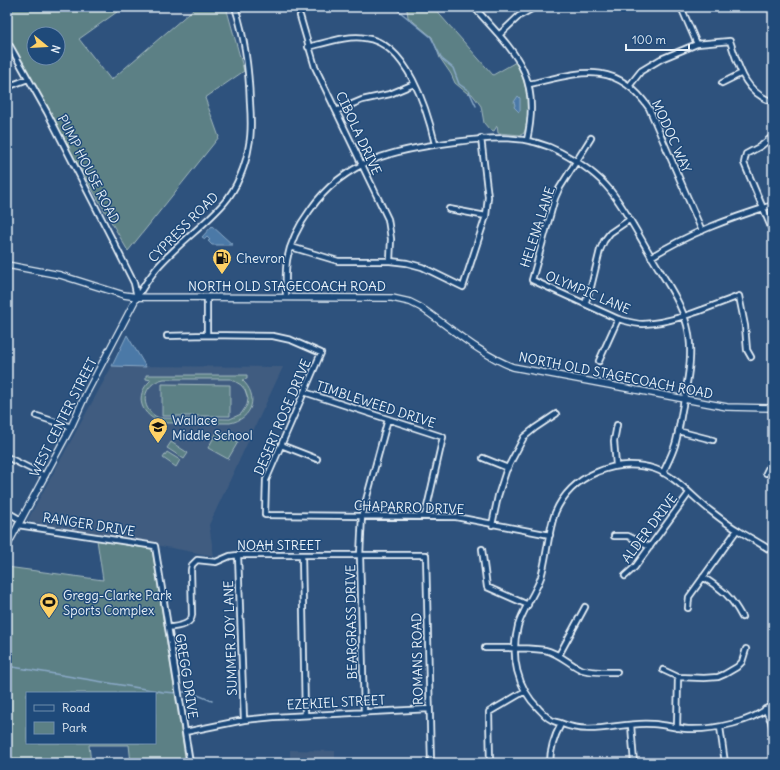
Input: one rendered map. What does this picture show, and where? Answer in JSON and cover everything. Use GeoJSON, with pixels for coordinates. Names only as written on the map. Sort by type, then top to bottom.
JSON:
{"type":"FeatureCollection","features":[{"type":"Feature","properties":{"kind":"street","name":"CYPRESS ROAD"},"geometry":{"type":"LineString","coordinates":[[137,297],[147,280],[157,268],[224,202],[235,187],[243,170],[249,146],[251,128],[250,86],[246,49],[235,7]]}},
{"type":"Feature","properties":{"kind":"street"},"geometry":{"type":"LineString","coordinates":[[474,7],[510,47],[519,59],[525,71],[529,84],[532,110],[527,140]]}},
{"type":"Feature","properties":{"kind":"street"},"geometry":{"type":"LineString","coordinates":[[499,35],[519,16],[535,7]]}},
{"type":"Feature","properties":{"kind":"street"},"geometry":{"type":"LineString","coordinates":[[681,7],[697,44]]}},
{"type":"Feature","properties":{"kind":"street","name":"CIBOLA DRIVE"},"geometry":{"type":"LineString","coordinates":[[300,16],[315,67],[388,219],[391,239],[390,261]]}},
{"type":"Feature","properties":{"kind":"street"},"geometry":{"type":"LineString","coordinates":[[308,47],[355,38],[366,38],[378,41],[388,46],[398,57],[414,84],[428,114],[435,144]]}},
{"type":"Feature","properties":{"kind":"street"},"geometry":{"type":"LineString","coordinates":[[630,85],[642,70],[651,64],[697,44],[730,41],[742,73],[750,87],[757,94],[773,102]]}},
{"type":"Feature","properties":{"kind":"street","name":"PUMP HOUSE ROAD"},"geometry":{"type":"LineString","coordinates":[[10,46],[47,112],[114,243],[134,283],[137,297]]}},
{"type":"Feature","properties":{"kind":"street","name":"MODOC WAY"},"geometry":{"type":"LineString","coordinates":[[529,84],[579,73],[592,72],[603,74],[630,85],[641,96],[649,108],[702,231]]}},
{"type":"Feature","properties":{"kind":"street"},"geometry":{"type":"LineString","coordinates":[[722,84],[742,73]]}},
{"type":"Feature","properties":{"kind":"street"},"geometry":{"type":"LineString","coordinates":[[7,87],[28,79]]}},
{"type":"Feature","properties":{"kind":"street"},"geometry":{"type":"LineString","coordinates":[[336,110],[362,100],[390,94],[414,84]]}},
{"type":"Feature","properties":{"kind":"street"},"geometry":{"type":"LineString","coordinates":[[773,136],[761,146],[746,154],[744,163],[773,232]]}},
{"type":"Feature","properties":{"kind":"street"},"geometry":{"type":"LineString","coordinates":[[291,247],[338,261],[390,261],[407,263],[422,268],[463,287],[486,216],[488,197],[481,138]]}},
{"type":"Feature","properties":{"kind":"street"},"geometry":{"type":"LineString","coordinates":[[286,297],[286,273],[288,258],[299,228],[320,196],[339,178],[361,164],[396,152],[435,144],[481,138],[527,140],[559,151],[586,167],[609,189],[669,286],[684,316],[690,341],[691,360],[675,446],[663,472]]}},
{"type":"Feature","properties":{"kind":"street","name":"HELENA LANE"},"geometry":{"type":"LineString","coordinates":[[532,280],[559,188],[591,138]]}},
{"type":"Feature","properties":{"kind":"street"},"geometry":{"type":"LineString","coordinates":[[651,256],[673,243],[735,217],[773,205]]}},
{"type":"Feature","properties":{"kind":"street"},"geometry":{"type":"LineString","coordinates":[[449,209],[486,216]]}},
{"type":"Feature","properties":{"kind":"street"},"geometry":{"type":"LineString","coordinates":[[585,304],[591,287],[600,250],[604,242],[610,233],[629,220]]}},
{"type":"Feature","properties":{"kind":"street","name":"NORTH OLD STAGECOACH ROAD"},"geometry":{"type":"LineString","coordinates":[[7,265],[60,275],[124,295],[137,297],[386,297],[402,300],[420,307],[485,353],[498,361],[513,367],[727,407],[773,408]]}},
{"type":"Feature","properties":{"kind":"street","name":"OLYMPIC LANE"},"geometry":{"type":"LineString","coordinates":[[532,280],[618,319],[642,324],[684,316],[739,296],[745,326],[747,350],[751,357]]}},
{"type":"Feature","properties":{"kind":"street","name":"WEST CENTER STREET"},"geometry":{"type":"LineString","coordinates":[[7,546],[72,428],[86,394],[137,297]]}},
{"type":"Feature","properties":{"kind":"street"},"geometry":{"type":"LineString","coordinates":[[167,336],[207,335],[207,297]]}},
{"type":"Feature","properties":{"kind":"street"},"geometry":{"type":"LineString","coordinates":[[599,361],[618,319]]}},
{"type":"Feature","properties":{"kind":"street","name":"DESERT ROSE DRIVE"},"geometry":{"type":"LineString","coordinates":[[207,335],[273,336],[291,340],[322,353],[266,480],[266,515]]}},
{"type":"Feature","properties":{"kind":"street","name":"TIMBLEWEED DRIVE"},"geometry":{"type":"LineString","coordinates":[[304,392],[443,437],[425,516]]}},
{"type":"Feature","properties":{"kind":"street"},"geometry":{"type":"LineString","coordinates":[[492,525],[498,496],[508,468],[524,437],[556,414]]}},
{"type":"Feature","properties":{"kind":"street"},"geometry":{"type":"LineString","coordinates":[[38,416],[72,428]]}},
{"type":"Feature","properties":{"kind":"street"},"geometry":{"type":"LineString","coordinates":[[362,515],[388,419]]}},
{"type":"Feature","properties":{"kind":"street"},"geometry":{"type":"LineString","coordinates":[[616,466],[614,441],[617,425]]}},
{"type":"Feature","properties":{"kind":"street"},"geometry":{"type":"LineString","coordinates":[[678,431],[713,440]]}},
{"type":"Feature","properties":{"kind":"street"},"geometry":{"type":"LineString","coordinates":[[281,445],[317,459]]}},
{"type":"Feature","properties":{"kind":"street"},"geometry":{"type":"LineString","coordinates":[[7,458],[45,476]]}},
{"type":"Feature","properties":{"kind":"street"},"geometry":{"type":"LineString","coordinates":[[483,458],[508,468]]}},
{"type":"Feature","properties":{"kind":"street"},"geometry":{"type":"LineString","coordinates":[[766,473],[773,459]]}},
{"type":"Feature","properties":{"kind":"street"},"geometry":{"type":"LineString","coordinates":[[773,551],[737,530],[663,472],[635,466],[616,466],[597,471],[580,482],[565,495],[555,514],[541,577],[518,625],[514,648],[516,668],[522,687],[533,703],[550,719],[569,727],[588,730],[652,724],[691,729],[720,727],[735,724],[753,716],[773,703]]}},
{"type":"Feature","properties":{"kind":"street","name":"ALDER DRIVE"},"geometry":{"type":"LineString","coordinates":[[625,576],[635,567],[689,493]]}},
{"type":"Feature","properties":{"kind":"street"},"geometry":{"type":"LineString","coordinates":[[7,512],[20,522]]}},
{"type":"Feature","properties":{"kind":"street","name":"CHAPARRO DRIVE"},"geometry":{"type":"LineString","coordinates":[[266,515],[456,517],[550,535]]}},
{"type":"Feature","properties":{"kind":"street","name":"BEARGRASS DRIVE"},"geometry":{"type":"LineString","coordinates":[[362,515],[360,555],[364,712]]}},
{"type":"Feature","properties":{"kind":"street","name":"RANGER DRIVE"},"geometry":{"type":"LineString","coordinates":[[20,522],[155,546]]}},
{"type":"Feature","properties":{"kind":"street"},"geometry":{"type":"LineString","coordinates":[[688,608],[688,597],[737,530]]}},
{"type":"Feature","properties":{"kind":"street"},"geometry":{"type":"LineString","coordinates":[[614,536],[628,536],[650,546]]}},
{"type":"Feature","properties":{"kind":"street","name":"GREGG DRIVE"},"geometry":{"type":"LineString","coordinates":[[155,546],[190,763]]}},
{"type":"Feature","properties":{"kind":"street"},"geometry":{"type":"LineString","coordinates":[[482,549],[487,587],[528,605]]}},
{"type":"Feature","properties":{"kind":"street","name":"NOAH STREET"},"geometry":{"type":"LineString","coordinates":[[168,628],[187,624],[191,620],[191,570],[195,561],[216,562],[230,556],[238,555],[426,555]]}},
{"type":"Feature","properties":{"kind":"street","name":"SUMMER JOY LANE"},"geometry":{"type":"LineString","coordinates":[[238,555],[244,720]]}},
{"type":"Feature","properties":{"kind":"street"},"geometry":{"type":"LineString","coordinates":[[302,555],[305,714]]}},
{"type":"Feature","properties":{"kind":"street","name":"ROMANS ROAD"},"geometry":{"type":"LineString","coordinates":[[426,555],[430,763]]}},
{"type":"Feature","properties":{"kind":"street"},"geometry":{"type":"LineString","coordinates":[[704,577],[725,592],[734,602],[742,617]]}},
{"type":"Feature","properties":{"kind":"street"},"geometry":{"type":"LineString","coordinates":[[559,655],[585,607]]}},
{"type":"Feature","properties":{"kind":"street"},"geometry":{"type":"LineString","coordinates":[[486,648],[545,650],[559,655],[579,668],[589,672],[617,672]]}},
{"type":"Feature","properties":{"kind":"street"},"geometry":{"type":"LineString","coordinates":[[662,670],[678,677],[704,678],[718,676],[737,667],[742,662],[746,649]]}},
{"type":"Feature","properties":{"kind":"street"},"geometry":{"type":"LineString","coordinates":[[677,728],[678,677]]}},
{"type":"Feature","properties":{"kind":"street"},"geometry":{"type":"LineString","coordinates":[[490,763],[489,712],[525,691]]}},
{"type":"Feature","properties":{"kind":"street","name":"EZEKIEL STREET"},"geometry":{"type":"LineString","coordinates":[[185,732],[244,720],[305,714],[429,709]]}},
{"type":"Feature","properties":{"kind":"street"},"geometry":{"type":"LineString","coordinates":[[765,709],[771,721],[773,732]]}},
{"type":"Feature","properties":{"kind":"street"},"geometry":{"type":"LineString","coordinates":[[550,763],[550,752],[553,740],[561,724]]}},
{"type":"Feature","properties":{"kind":"street"},"geometry":{"type":"LineString","coordinates":[[631,725],[634,763]]}},
{"type":"Feature","properties":{"kind":"street"},"geometry":{"type":"LineString","coordinates":[[720,727],[725,763]]}},
{"type":"Feature","properties":{"kind":"shaded area"},"geometry":{"type":"Polygon","coordinates":[[[518,96],[520,98],[519,112],[514,107],[514,102],[518,96]]]}},
{"type":"Feature","properties":{"kind":"shaded area"},"geometry":{"type":"Polygon","coordinates":[[[212,226],[233,245],[212,245],[208,241],[210,240],[207,237],[205,239],[202,237],[212,226]]]}},
{"type":"Feature","properties":{"kind":"shaded area"},"geometry":{"type":"Polygon","coordinates":[[[127,335],[146,367],[112,366],[127,335]]]}},
{"type":"Feature","properties":{"kind":"shaded area","name":"Wallace Middle School"},"geometry":{"type":"Polygon","coordinates":[[[112,366],[283,367],[209,525],[214,556],[27,521],[112,366]]]}},
{"type":"Feature","properties":{"kind":"shaded area"},"geometry":{"type":"Polygon","coordinates":[[[290,750],[335,751],[335,763],[290,763],[290,750]]]}},
{"type":"Feature","properties":{"kind":"green space"},"geometry":{"type":"Polygon","coordinates":[[[7,7],[124,7],[79,39],[111,80],[196,7],[226,7],[244,71],[205,98],[219,137],[128,251],[7,42],[7,7]]]}},
{"type":"Feature","properties":{"kind":"green space"},"geometry":{"type":"Polygon","coordinates":[[[404,7],[433,7],[493,75],[516,62],[523,79],[527,97],[528,115],[524,133],[521,135],[498,133],[497,126],[494,131],[489,129],[484,123],[481,106],[472,94],[467,93],[455,83],[451,74],[440,58],[432,37],[408,17],[407,10],[404,7]]]}},
{"type":"Feature","properties":{"kind":"green space"},"geometry":{"type":"Polygon","coordinates":[[[146,375],[247,375],[247,379],[242,380],[248,386],[251,393],[251,406],[244,417],[238,421],[230,423],[163,423],[149,416],[142,405],[142,392],[151,380],[146,379],[146,375]],[[164,379],[157,381],[147,391],[145,397],[146,403],[152,414],[159,418],[230,419],[241,414],[247,405],[248,399],[245,390],[241,385],[231,379],[164,379]]]}},
{"type":"Feature","properties":{"kind":"green space"},"geometry":{"type":"Polygon","coordinates":[[[162,384],[230,385],[230,416],[162,416],[162,384]]]}},
{"type":"Feature","properties":{"kind":"green space"},"geometry":{"type":"Polygon","coordinates":[[[218,430],[238,442],[228,459],[208,448],[218,430]]]}},
{"type":"Feature","properties":{"kind":"green space"},"geometry":{"type":"Polygon","coordinates":[[[171,442],[188,453],[184,459],[167,448],[171,442]]]}},
{"type":"Feature","properties":{"kind":"green space"},"geometry":{"type":"Polygon","coordinates":[[[167,452],[180,460],[176,467],[163,458],[167,452]]]}},
{"type":"Feature","properties":{"kind":"green space"},"geometry":{"type":"Polygon","coordinates":[[[97,540],[152,549],[186,763],[131,763],[129,745],[89,745],[91,763],[7,763],[7,567],[103,580],[97,540]]]}},
{"type":"Feature","properties":{"kind":"waterway"},"geometry":{"type":"LineString","coordinates":[[394,7],[431,37],[442,59],[453,68],[459,84],[469,91],[476,106]]}},
{"type":"Feature","properties":{"kind":"waterway"},"geometry":{"type":"LineString","coordinates":[[7,666],[163,692],[177,693]]}},
{"type":"Feature","properties":{"kind":"waterway"},"geometry":{"type":"LineString","coordinates":[[180,692],[192,693],[212,701]]}},
{"type":"Feature","properties":{"kind":"place","name":"Chevron"},"geometry":{"type":"Point","coordinates":[222,275]}},
{"type":"Feature","properties":{"kind":"place","name":"Wallace Middle School"},"geometry":{"type":"Point","coordinates":[158,444]}},
{"type":"Feature","properties":{"kind":"place","name":"Gregg-Clarke Park Sports Complex"},"geometry":{"type":"Point","coordinates":[49,619]}}]}
